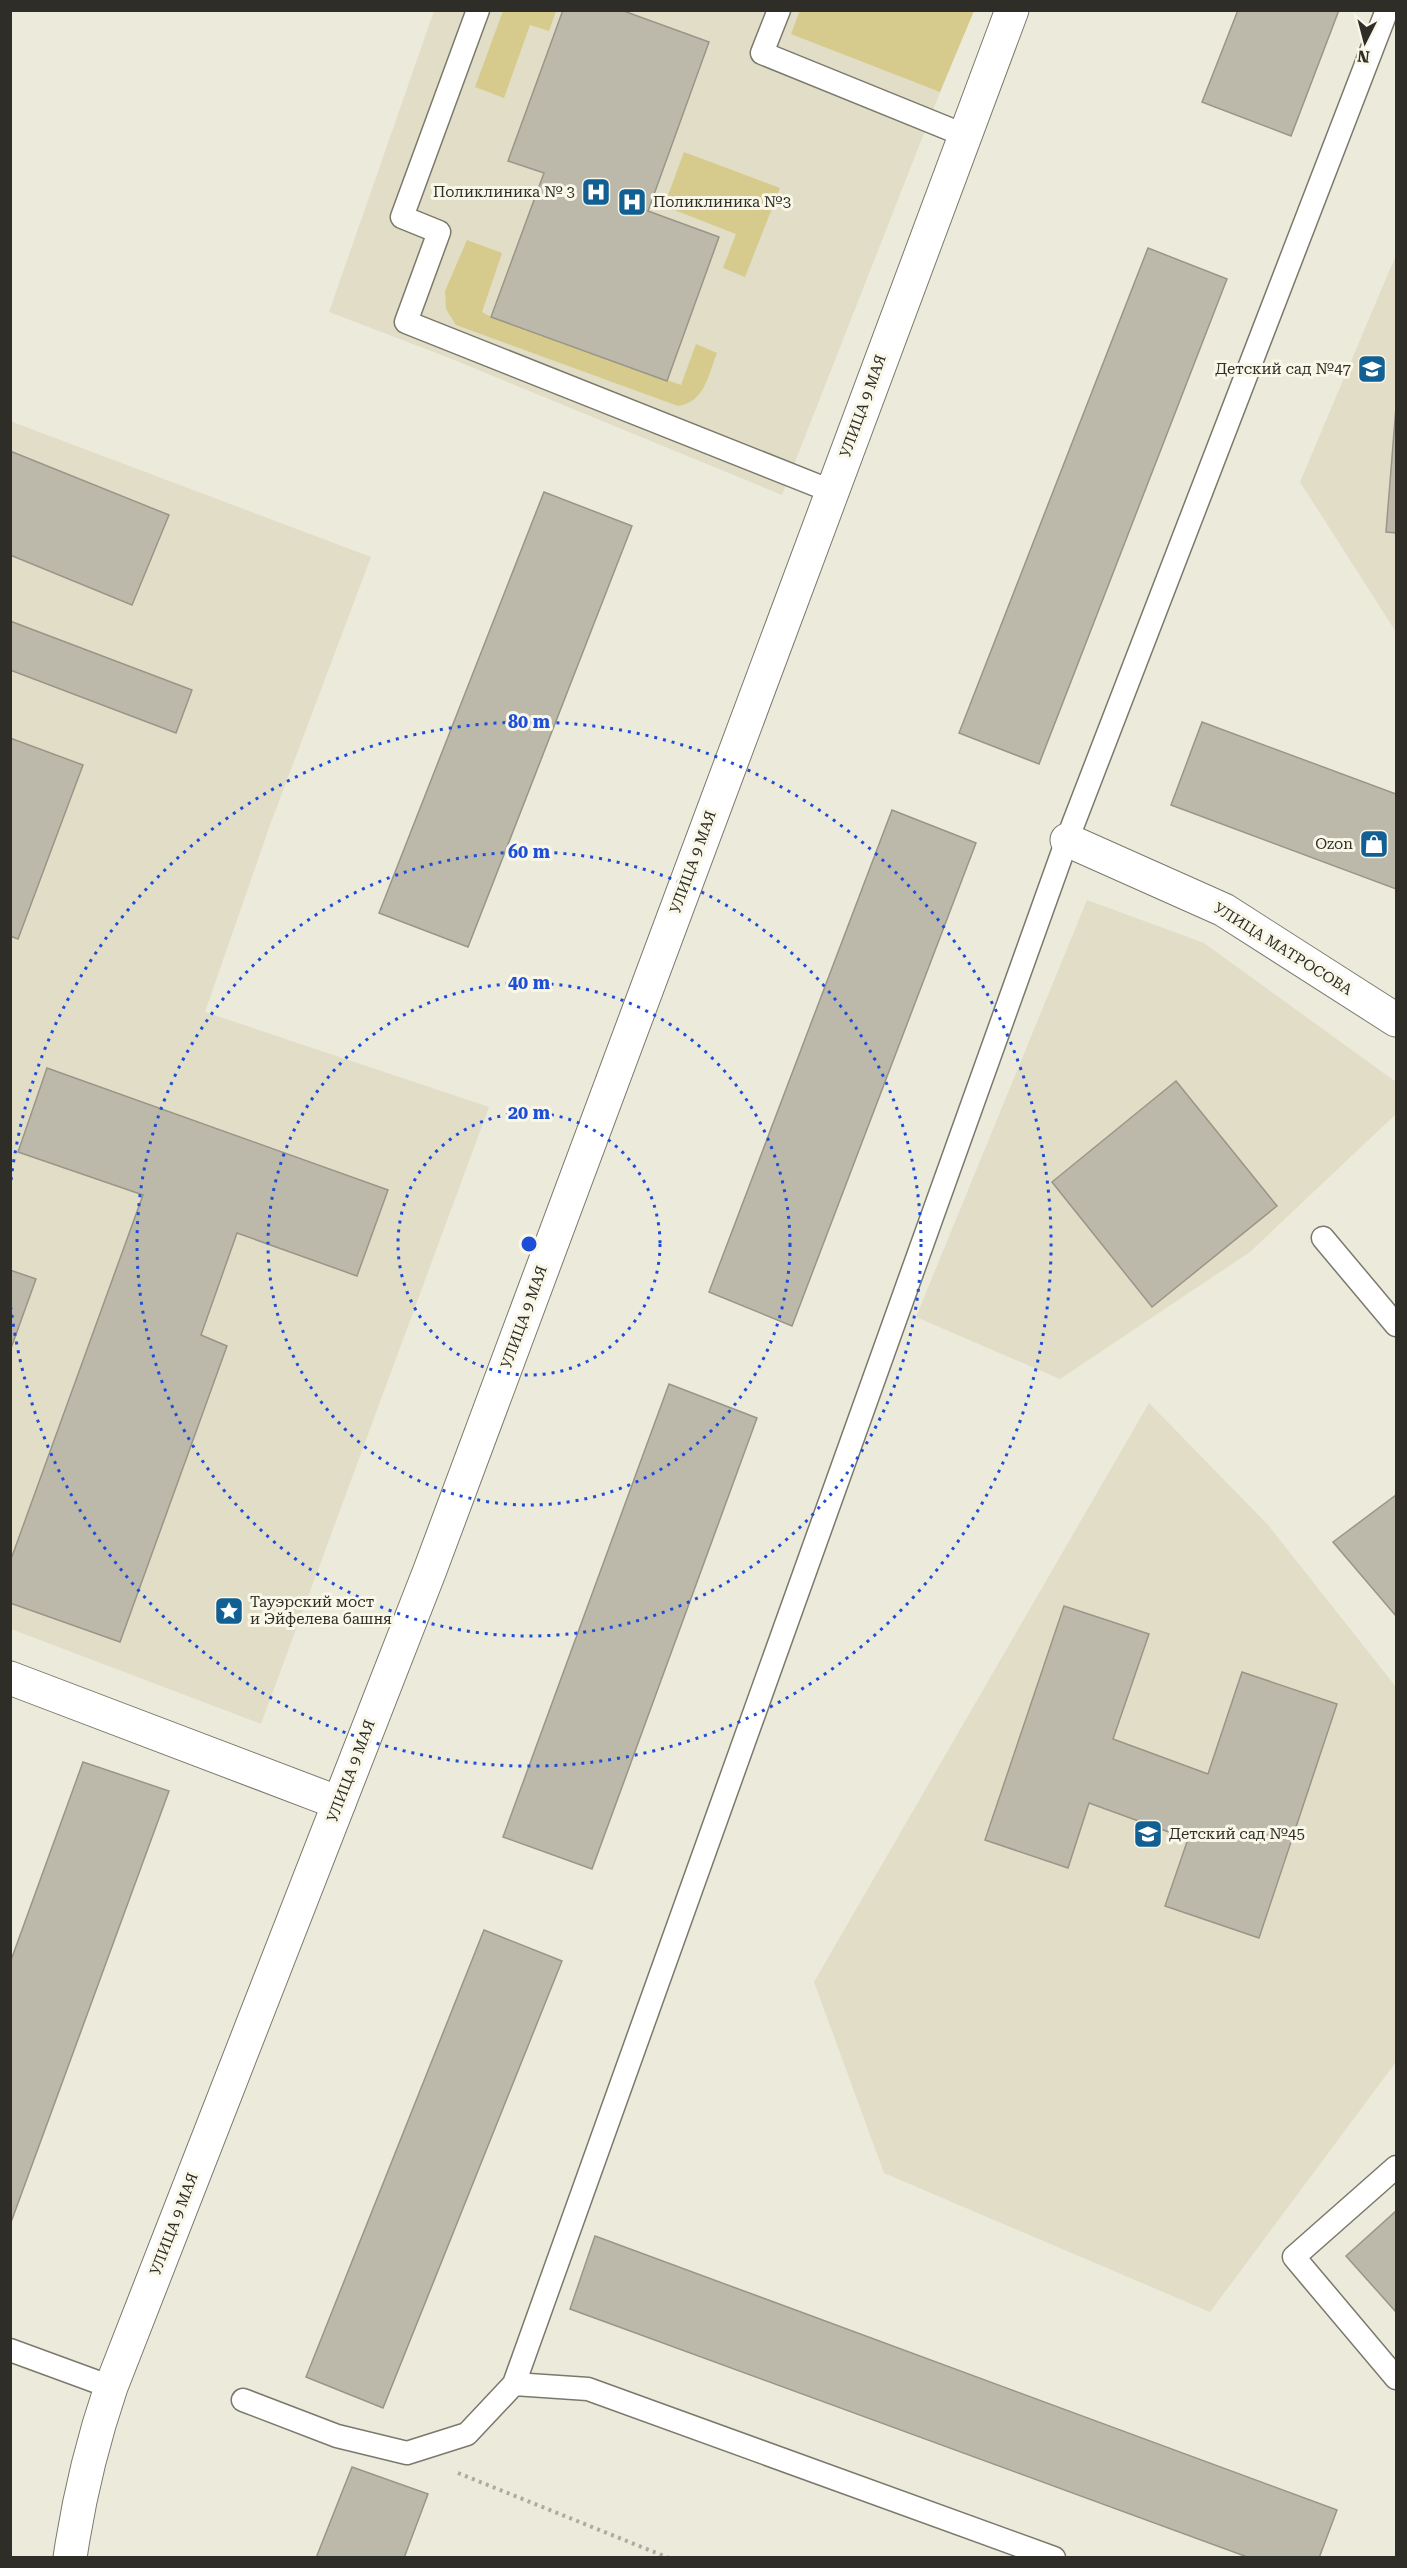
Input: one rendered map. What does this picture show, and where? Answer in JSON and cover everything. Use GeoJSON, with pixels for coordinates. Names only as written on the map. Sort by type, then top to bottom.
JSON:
{"type":"FeatureCollection","features":[{"type":"Feature","properties":{"kind":"main road","name":"УЛИЦА 9 МАЯ"},"geometry":{"type":"LineString","coordinates":[[70,2558],[79,2501],[92,2443],[111,2387],[438,1547],[1012,10]]}},
{"type":"Feature","properties":{"kind":"main road","name":"УЛИЦА МАТРОСОВА"},"geometry":{"type":"LineString","coordinates":[[1067,840],[1224,909],[1396,1020]]}},
{"type":"Feature","properties":{"kind":"main road"},"geometry":{"type":"LineString","coordinates":[[10,1678],[339,1803]]}},
{"type":"Feature","properties":{"kind":"lane"},"geometry":{"type":"LineString","coordinates":[[478,10],[402,217],[439,232],[406,322],[831,491]]}},
{"type":"Feature","properties":{"kind":"lane"},"geometry":{"type":"LineString","coordinates":[[779,10],[762,53],[964,135]]}},
{"type":"Feature","properties":{"kind":"lane"},"geometry":{"type":"LineString","coordinates":[[243,2400],[337,2436],[407,2453],[467,2434],[514,2384],[1067,840],[1387,10]]}},
{"type":"Feature","properties":{"kind":"lane"},"geometry":{"type":"LineString","coordinates":[[1323,1238],[1396,1325]]}},
{"type":"Feature","properties":{"kind":"lane"},"geometry":{"type":"LineString","coordinates":[[1396,2167],[1294,2257],[1396,2378]]}},
{"type":"Feature","properties":{"kind":"lane"},"geometry":{"type":"LineString","coordinates":[[10,2350],[111,2387]]}},
{"type":"Feature","properties":{"kind":"lane"},"geometry":{"type":"LineString","coordinates":[[514,2384],[588,2389],[1054,2558]]}},
{"type":"Feature","properties":{"kind":"path"},"geometry":{"type":"LineString","coordinates":[[407,2453],[669,2558]]}},
{"type":"Feature","properties":{"kind":"shaded area"},"geometry":{"type":"Polygon","coordinates":[[[800,10],[974,11],[940,92],[791,34],[800,10]]]}},
{"type":"Feature","properties":{"kind":"shaded area","name":"Поликлиника №3"},"geometry":{"type":"Polygon","coordinates":[[[915,10],[965,29],[782,495],[447,357],[329,312],[434,11],[915,10]]]}},
{"type":"Feature","properties":{"kind":"shaded area"},"geometry":{"type":"Polygon","coordinates":[[[503,11],[556,11],[549,31],[530,25],[504,98],[475,87],[503,11]]]}},
{"type":"Feature","properties":{"kind":"shaded area"},"geometry":{"type":"Polygon","coordinates":[[[684,152],[780,188],[745,277],[723,268],[736,234],[664,206],[684,152]]]}},
{"type":"Feature","properties":{"kind":"shaded area"},"geometry":{"type":"Polygon","coordinates":[[[467,240],[502,253],[482,312],[681,385],[696,344],[717,353],[700,393],[694,399],[678,406],[456,325],[446,309],[445,291],[467,240]]]}},
{"type":"Feature","properties":{"kind":"shaded area","name":"Детский сад №47"},"geometry":{"type":"Polygon","coordinates":[[[1396,255],[1396,632],[1300,482],[1396,255]]]}},
{"type":"Feature","properties":{"kind":"shaded area"},"geometry":{"type":"Polygon","coordinates":[[[10,421],[371,557],[270,825],[205,1012],[489,1107],[261,1724],[11,1629],[10,421]]]}},
{"type":"Feature","properties":{"kind":"shaded area"},"geometry":{"type":"Polygon","coordinates":[[[1087,900],[1204,943],[1396,1082],[1396,1114],[1250,1252],[1060,1379],[916,1317],[1087,900]]]}},
{"type":"Feature","properties":{"kind":"shaded area","name":"Детский сад №45"},"geometry":{"type":"Polygon","coordinates":[[[1149,1403],[1268,1525],[1396,1687],[1396,2062],[1210,2312],[884,2173],[814,1982],[1149,1403]]]}},
{"type":"Feature","properties":{"kind":"building","name":"Поликлиника № 3"},"geometry":{"type":"Polygon","coordinates":[[[563,10],[621,10],[709,42],[648,211],[719,237],[667,381],[491,317],[544,173],[508,161],[563,10]]]}},
{"type":"Feature","properties":{"kind":"building"},"geometry":{"type":"Polygon","coordinates":[[[1238,10],[1339,10],[1291,136],[1202,102],[1238,10]]]}},
{"type":"Feature","properties":{"kind":"building"},"geometry":{"type":"Polygon","coordinates":[[[1148,248],[1227,279],[1039,764],[959,733],[1148,248]]]}},
{"type":"Feature","properties":{"kind":"building"},"geometry":{"type":"Polygon","coordinates":[[[1396,407],[1396,533],[1386,532],[1396,407]]]}},
{"type":"Feature","properties":{"kind":"building"},"geometry":{"type":"Polygon","coordinates":[[[10,451],[169,515],[132,605],[10,555],[10,451]]]}},
{"type":"Feature","properties":{"kind":"building"},"geometry":{"type":"Polygon","coordinates":[[[544,492],[632,526],[468,947],[379,913],[544,492]]]}},
{"type":"Feature","properties":{"kind":"building"},"geometry":{"type":"Polygon","coordinates":[[[10,621],[192,690],[176,733],[10,670],[10,621]]]}},
{"type":"Feature","properties":{"kind":"building"},"geometry":{"type":"Polygon","coordinates":[[[1202,722],[1396,794],[1396,889],[1171,805],[1202,722]]]}},
{"type":"Feature","properties":{"kind":"building"},"geometry":{"type":"Polygon","coordinates":[[[10,738],[83,765],[18,939],[10,936],[10,738]]]}},
{"type":"Feature","properties":{"kind":"building"},"geometry":{"type":"Polygon","coordinates":[[[892,810],[976,843],[792,1326],[709,1292],[892,810]]]}},
{"type":"Feature","properties":{"kind":"building"},"geometry":{"type":"Polygon","coordinates":[[[47,1068],[388,1190],[357,1276],[237,1233],[201,1335],[227,1346],[120,1642],[10,1603],[10,1562],[143,1195],[18,1152],[47,1068]]]}},
{"type":"Feature","properties":{"kind":"building"},"geometry":{"type":"Polygon","coordinates":[[[1176,1081],[1277,1206],[1152,1307],[1052,1182],[1176,1081]]]}},
{"type":"Feature","properties":{"kind":"building"},"geometry":{"type":"Polygon","coordinates":[[[10,1270],[36,1279],[10,1351],[10,1270]]]}},
{"type":"Feature","properties":{"kind":"building"},"geometry":{"type":"Polygon","coordinates":[[[669,1384],[757,1418],[592,1869],[503,1837],[669,1384]]]}},
{"type":"Feature","properties":{"kind":"building"},"geometry":{"type":"Polygon","coordinates":[[[1396,1495],[1396,1616],[1333,1542],[1396,1495]]]}},
{"type":"Feature","properties":{"kind":"building"},"geometry":{"type":"Polygon","coordinates":[[[1064,1606],[1149,1634],[1113,1739],[1208,1774],[1242,1672],[1337,1704],[1259,1938],[1165,1906],[1188,1839],[1089,1803],[1068,1868],[985,1840],[1064,1606]]]}},
{"type":"Feature","properties":{"kind":"building"},"geometry":{"type":"Polygon","coordinates":[[[83,1762],[169,1791],[10,2225],[10,1963],[83,1762]]]}},
{"type":"Feature","properties":{"kind":"building"},"geometry":{"type":"Polygon","coordinates":[[[484,1930],[562,1961],[383,2408],[306,2377],[484,1930]]]}},
{"type":"Feature","properties":{"kind":"building"},"geometry":{"type":"Polygon","coordinates":[[[1396,2211],[1396,2312],[1346,2256],[1396,2211]]]}},
{"type":"Feature","properties":{"kind":"building"},"geometry":{"type":"Polygon","coordinates":[[[595,2236],[1337,2510],[1319,2558],[1250,2558],[570,2309],[595,2236]]]}},
{"type":"Feature","properties":{"kind":"building"},"geometry":{"type":"Polygon","coordinates":[[[352,2467],[428,2494],[404,2558],[316,2558],[352,2467]]]}},
{"type":"Feature","properties":{"kind":"place","name":"Поликлиника № 3"},"geometry":{"type":"Point","coordinates":[596,192]}},
{"type":"Feature","properties":{"kind":"place","name":"Поликлиника №3"},"geometry":{"type":"Point","coordinates":[632,202]}},
{"type":"Feature","properties":{"kind":"place","name":"Детский сад №47"},"geometry":{"type":"Point","coordinates":[1372,369]}},
{"type":"Feature","properties":{"kind":"place","name":"Ozon"},"geometry":{"type":"Point","coordinates":[1374,844]}},
{"type":"Feature","properties":{"kind":"place","name":"Тауэрский мост и Эйфелева башня"},"geometry":{"type":"Point","coordinates":[229,1611]}},
{"type":"Feature","properties":{"kind":"place","name":"Детский сад №45"},"geometry":{"type":"Point","coordinates":[1148,1834]}}]}
